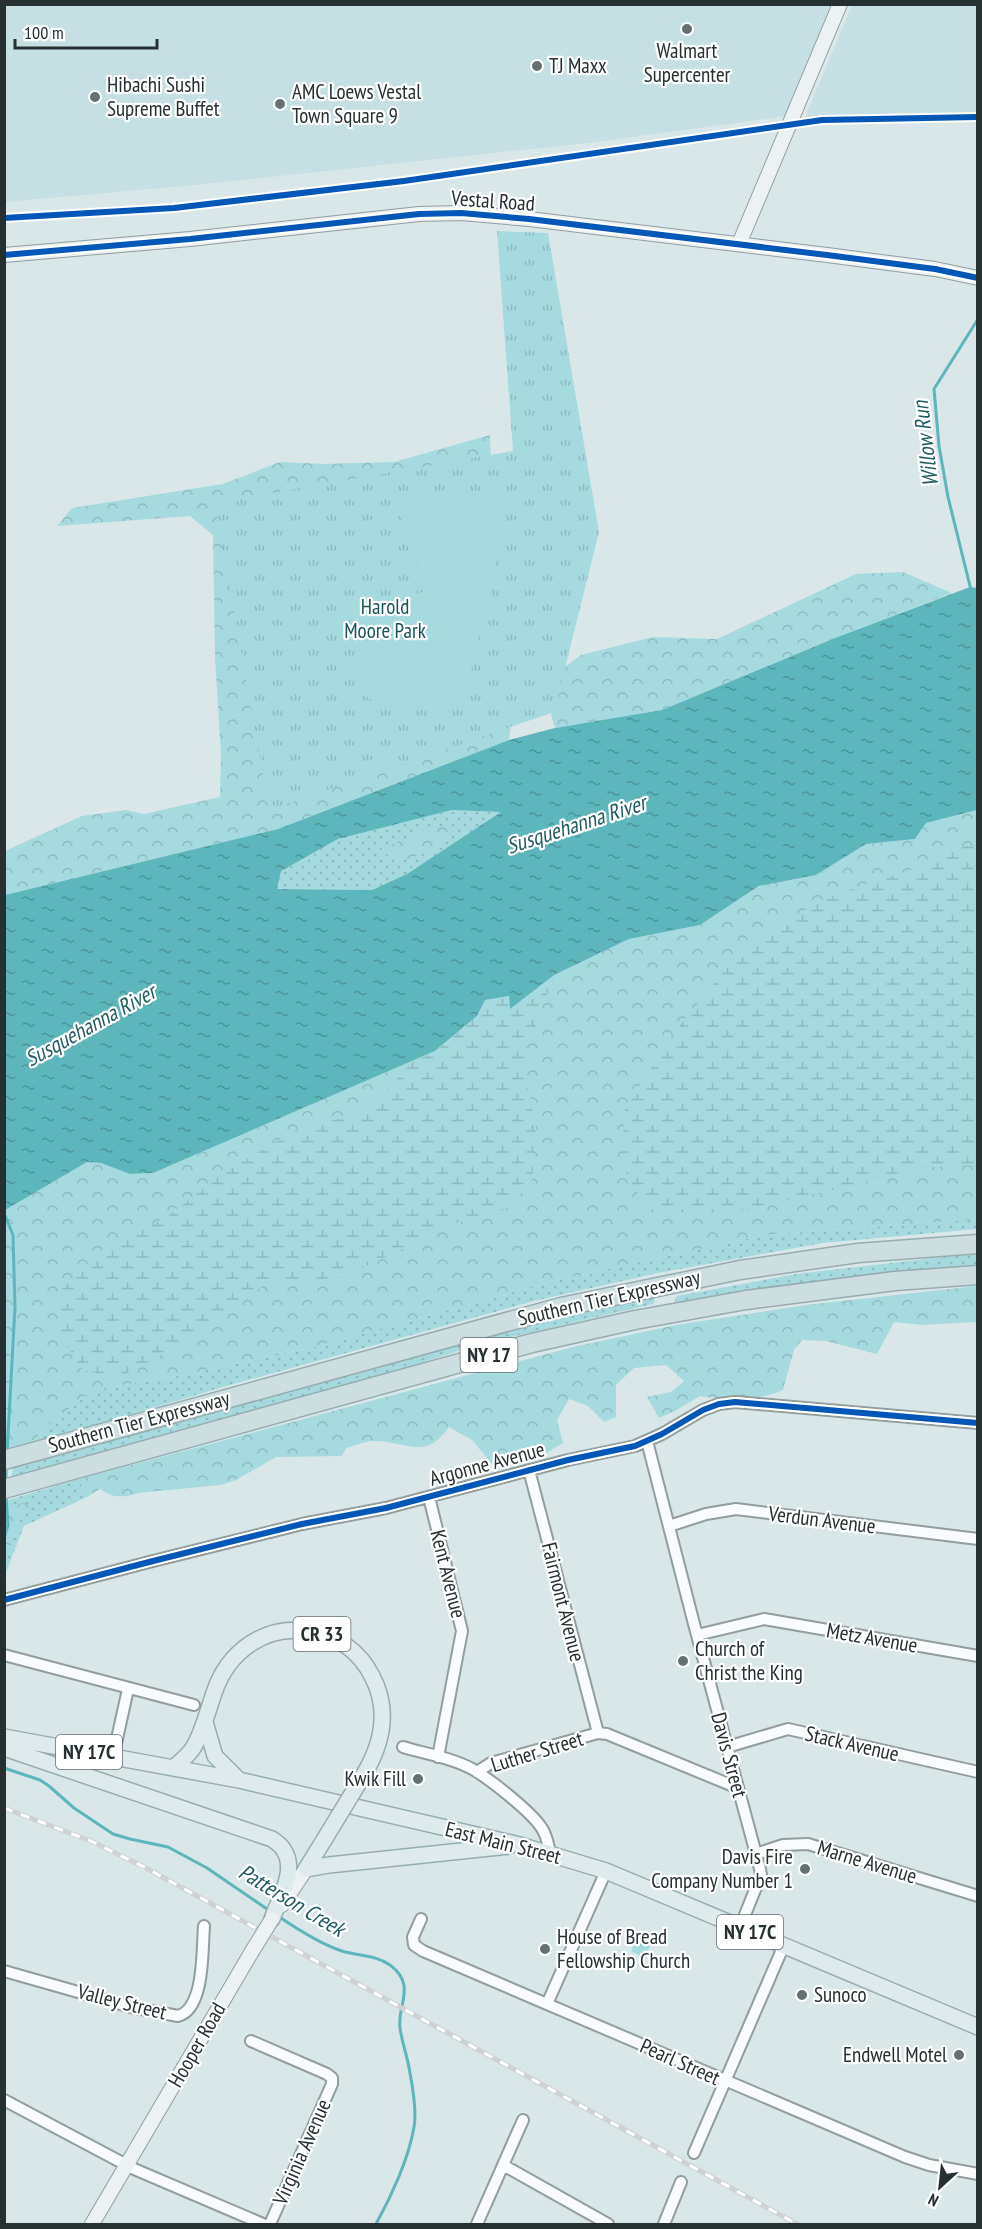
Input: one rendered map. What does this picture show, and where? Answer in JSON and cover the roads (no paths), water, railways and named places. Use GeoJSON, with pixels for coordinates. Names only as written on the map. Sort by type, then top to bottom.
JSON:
{"type":"FeatureCollection","features":[{"type":"Feature","properties":{"kind":"highway","name":"Southern Tier Expressway"},"geometry":{"type":"LineString","coordinates":[[9,1458],[561,1307],[752,1268],[858,1253],[978,1244]]}},
{"type":"Feature","properties":{"kind":"highway","name":"Southern Tier Expressway"},"geometry":{"type":"LineString","coordinates":[[8,1488],[532,1343],[635,1320],[746,1300],[895,1281],[978,1275]]}},
{"type":"Feature","properties":{"kind":"main road","name":"CR 33"},"geometry":{"type":"LineString","coordinates":[[173,1768],[192,1749],[205,1722],[222,1674],[244,1648],[267,1635],[281,1631],[315,1632],[350,1648],[364,1663],[378,1688],[382,1725],[378,1745],[366,1771],[306,1869]]}},
{"type":"Feature","properties":{"kind":"main road"},"geometry":{"type":"LineString","coordinates":[[205,1722],[215,1756],[239,1780]]}},
{"type":"Feature","properties":{"kind":"main road","name":"East Main Street"},"geometry":{"type":"LineString","coordinates":[[4,1737],[239,1780],[550,1853],[606,1871],[978,2027]]}},
{"type":"Feature","properties":{"kind":"main road"},"geometry":{"type":"LineString","coordinates":[[4,1748],[272,1839],[284,1849],[289,1865],[288,1888],[272,1919]]}},
{"type":"Feature","properties":{"kind":"main road"},"geometry":{"type":"LineString","coordinates":[[306,1869],[520,1845]]}},
{"type":"Feature","properties":{"kind":"street"},"geometry":{"type":"LineString","coordinates":[[739,244],[840,4]]}},
{"type":"Feature","properties":{"kind":"street","name":"Vestal Road"},"geometry":{"type":"LineString","coordinates":[[4,255],[155,243],[441,213],[521,219],[739,244],[935,269],[978,278]]}},
{"type":"Feature","properties":{"kind":"street","name":"Argonne Avenue"},"geometry":{"type":"LineString","coordinates":[[4,1600],[302,1524],[386,1508],[647,1441],[703,1410],[719,1404],[735,1402],[978,1423]]}},
{"type":"Feature","properties":{"kind":"street","name":"Davis Street"},"geometry":{"type":"LineString","coordinates":[[647,1441],[761,1875],[740,1927]]}},
{"type":"Feature","properties":{"kind":"street","name":"Fairmont Avenue"},"geometry":{"type":"LineString","coordinates":[[529,1470],[598,1733]]}},
{"type":"Feature","properties":{"kind":"street","name":"Kent Avenue"},"geometry":{"type":"LineString","coordinates":[[429,1497],[462,1631],[438,1757]]}},
{"type":"Feature","properties":{"kind":"street","name":"Verdun Avenue"},"geometry":{"type":"LineString","coordinates":[[669,1526],[706,1514],[736,1509],[978,1539]]}},
{"type":"Feature","properties":{"kind":"street","name":"Metz Avenue"},"geometry":{"type":"LineString","coordinates":[[697,1635],[764,1619],[978,1656]]}},
{"type":"Feature","properties":{"kind":"street"},"geometry":{"type":"LineString","coordinates":[[4,1655],[194,1705]]}},
{"type":"Feature","properties":{"kind":"street"},"geometry":{"type":"LineString","coordinates":[[113,1757],[128,1689]]}},
{"type":"Feature","properties":{"kind":"street","name":"Stack Avenue"},"geometry":{"type":"LineString","coordinates":[[727,1747],[788,1729],[978,1772]]}},
{"type":"Feature","properties":{"kind":"street"},"geometry":{"type":"LineString","coordinates":[[598,1733],[607,1734],[738,1788]]}},
{"type":"Feature","properties":{"kind":"street","name":"Luther Street"},"geometry":{"type":"LineString","coordinates":[[477,1772],[491,1763],[598,1733]]}},
{"type":"Feature","properties":{"kind":"street"},"geometry":{"type":"LineString","coordinates":[[403,1747],[477,1772],[523,1808],[541,1826],[546,1835],[550,1853]]}},
{"type":"Feature","properties":{"kind":"street","name":"Marne Avenue"},"geometry":{"type":"LineString","coordinates":[[756,1854],[783,1845],[807,1844],[978,1896]]}},
{"type":"Feature","properties":{"kind":"street"},"geometry":{"type":"LineString","coordinates":[[288,1888],[306,1869]]}},
{"type":"Feature","properties":{"kind":"street"},"geometry":{"type":"LineString","coordinates":[[547,2004],[606,1871]]}},
{"type":"Feature","properties":{"kind":"street","name":"Hooper Road"},"geometry":{"type":"LineString","coordinates":[[92,2224],[272,1919]]}},
{"type":"Feature","properties":{"kind":"street","name":"Pearl Street"},"geometry":{"type":"LineString","coordinates":[[421,1919],[413,1937],[414,1945],[423,1952],[905,2157],[929,2165],[978,2174]]}},
{"type":"Feature","properties":{"kind":"street","name":"Valley Street"},"geometry":{"type":"LineString","coordinates":[[4,1971],[131,2007],[178,2016],[185,2015],[200,1984],[204,1926]]}},
{"type":"Feature","properties":{"kind":"street"},"geometry":{"type":"LineString","coordinates":[[694,2153],[784,1945]]}},
{"type":"Feature","properties":{"kind":"street","name":"Virginia Avenue"},"geometry":{"type":"LineString","coordinates":[[251,2041],[327,2073],[332,2078],[332,2084],[270,2224]]}},
{"type":"Feature","properties":{"kind":"street"},"geometry":{"type":"LineString","coordinates":[[4,2100],[126,2164],[263,2224]]}},
{"type":"Feature","properties":{"kind":"street"},"geometry":{"type":"LineString","coordinates":[[477,2224],[523,2120]]}},
{"type":"Feature","properties":{"kind":"street"},"geometry":{"type":"LineString","coordinates":[[503,2165],[608,2224]]}},
{"type":"Feature","properties":{"kind":"street"},"geometry":{"type":"LineString","coordinates":[[664,2224],[681,2182]]}},
{"type":"Feature","properties":{"kind":"water","name":"Susquehanna River"},"geometry":{"type":"Polygon","coordinates":[[[970,587],[978,588],[977,810],[926,823],[915,839],[866,844],[816,875],[759,886],[700,925],[629,939],[554,975],[510,1009],[509,996],[485,1000],[477,1016],[435,1051],[153,1173],[130,1174],[101,1163],[87,1162],[5,1210],[5,895],[278,829],[509,740],[555,728],[662,710],[835,638],[970,587]],[[452,810],[338,839],[281,871],[277,889],[372,890],[407,874],[501,812],[452,810]]]}},
{"type":"Feature","properties":{"kind":"waterway","name":"Willow Run"},"geometry":{"type":"LineString","coordinates":[[971,590],[948,497],[939,446],[934,389],[978,319]]}},
{"type":"Feature","properties":{"kind":"waterway","name":"Patterson Creek"},"geometry":{"type":"LineString","coordinates":[[4,1213],[13,1235],[15,1307],[7,1453]]}},
{"type":"Feature","properties":{"kind":"waterway","name":"Patterson Creek"},"geometry":{"type":"LineString","coordinates":[[6,1466],[6,1483]]}},
{"type":"Feature","properties":{"kind":"waterway","name":"Patterson Creek"},"geometry":{"type":"LineString","coordinates":[[4,1538],[8,1525],[6,1496]]}},
{"type":"Feature","properties":{"kind":"waterway","name":"Patterson Creek"},"geometry":{"type":"LineString","coordinates":[[4,1768],[40,1780],[74,1808],[113,1834],[168,1847],[207,1868],[270,1911]]}},
{"type":"Feature","properties":{"kind":"waterway","name":"Patterson Creek"},"geometry":{"type":"LineString","coordinates":[[278,1916],[309,1936],[334,1948],[385,1962],[403,1980],[404,1995],[400,2028],[409,2067],[415,2121],[404,2164],[376,2224]]}},
{"type":"Feature","properties":{"kind":"railway"},"geometry":{"type":"LineString","coordinates":[[4,1808],[91,1841],[146,1868],[797,2224]]}},
{"type":"Feature","properties":{"kind":"place","name":"Walmart Supercenter"},"geometry":{"type":"Point","coordinates":[687,29]}},
{"type":"Feature","properties":{"kind":"place","name":"TJ Maxx"},"geometry":{"type":"Point","coordinates":[537,66]}},
{"type":"Feature","properties":{"kind":"place","name":"Hibachi Sushi Supreme Buffet"},"geometry":{"type":"Point","coordinates":[95,97]}},
{"type":"Feature","properties":{"kind":"place","name":"AMC Loews Vestal Town Square 9"},"geometry":{"type":"Point","coordinates":[280,104]}},
{"type":"Feature","properties":{"kind":"place","name":"Church of Christ the King"},"geometry":{"type":"Point","coordinates":[683,1661]}},
{"type":"Feature","properties":{"kind":"place","name":"Kwik Fill"},"geometry":{"type":"Point","coordinates":[418,1779]}},
{"type":"Feature","properties":{"kind":"place","name":"Davis Fire Company Number 1"},"geometry":{"type":"Point","coordinates":[805,1869]}},
{"type":"Feature","properties":{"kind":"place","name":"House of Bread Fellowship Church"},"geometry":{"type":"Point","coordinates":[545,1949]}},
{"type":"Feature","properties":{"kind":"place","name":"Sunoco"},"geometry":{"type":"Point","coordinates":[802,1995]}},
{"type":"Feature","properties":{"kind":"place","name":"Endwell Motel"},"geometry":{"type":"Point","coordinates":[959,2055]}},
{"type":"Feature","properties":{"kind":"park label","name":"Harold Moore Park"},"geometry":{"type":"Point","coordinates":[385,619]}}]}
